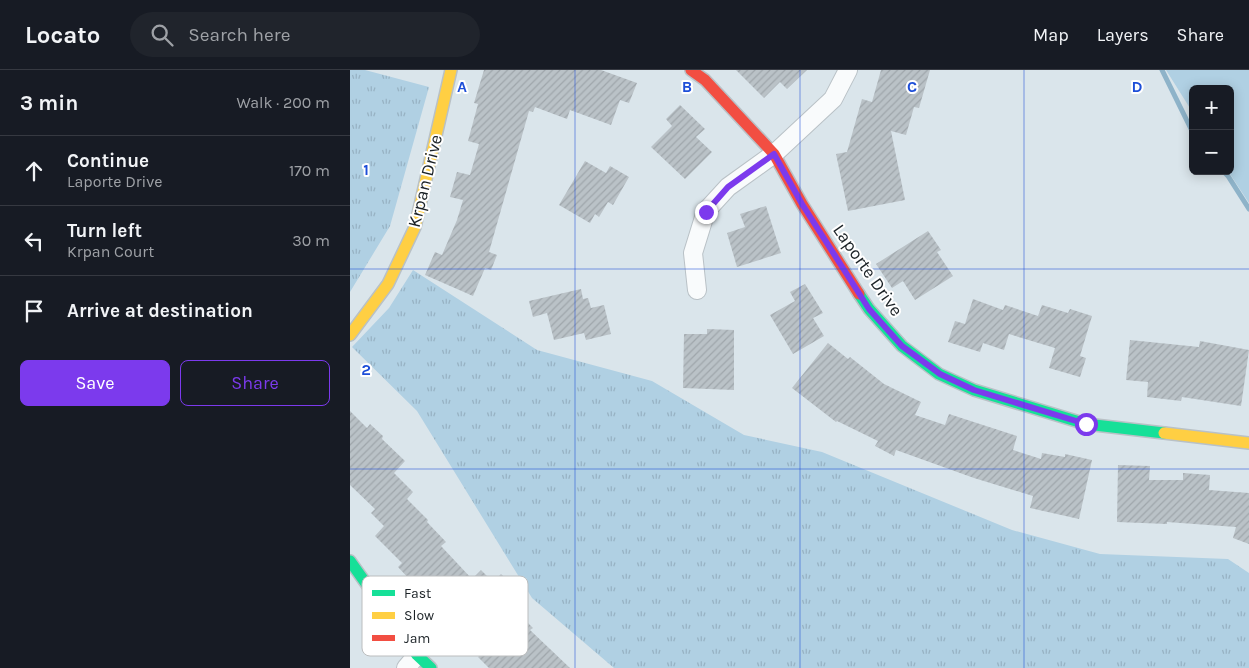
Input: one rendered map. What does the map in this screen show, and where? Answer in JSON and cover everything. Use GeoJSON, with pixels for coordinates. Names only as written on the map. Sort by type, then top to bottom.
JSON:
{"type":"FeatureCollection","features":[{"type":"Feature","properties":{"kind":"street","name":"Krpan Drive"},"geometry":{"type":"LineString","coordinates":[[350,335],[388,284],[415,228],[451,70]]}},
{"type":"Feature","properties":{"kind":"street","name":"Laporte Drive"},"geometry":{"type":"LineString","coordinates":[[691,70],[705,80],[774,154],[802,204],[869,309],[902,346],[940,374],[974,390],[1086,424],[1249,443]]}},
{"type":"Feature","properties":{"kind":"street"},"geometry":{"type":"LineString","coordinates":[[697,290],[693,252],[706,212],[728,187],[774,154],[833,99],[848,70]]}},
{"type":"Feature","properties":{"kind":"street"},"geometry":{"type":"LineString","coordinates":[[350,561],[362,581]]}},
{"type":"Feature","properties":{"kind":"street"},"geometry":{"type":"LineString","coordinates":[[412,662],[431,668]]}},
{"type":"Feature","properties":{"kind":"green space"},"geometry":{"type":"Polygon","coordinates":[[[350,70],[365,70],[429,87],[390,226],[350,292],[350,70]]]}},
{"type":"Feature","properties":{"kind":"green space"},"geometry":{"type":"Polygon","coordinates":[[[1166,70],[1249,70],[1249,203],[1231,175],[1234,175],[1234,85],[1189,85],[1189,107],[1166,70]]]}},
{"type":"Feature","properties":{"kind":"green space"},"geometry":{"type":"Polygon","coordinates":[[[413,270],[537,350],[652,381],[744,435],[822,452],[1012,530],[1100,554],[1228,559],[1249,573],[1249,668],[614,668],[532,598],[528,591],[528,576],[518,576],[417,411],[352,347],[389,308],[413,270]]]}},
{"type":"Feature","properties":{"kind":"building"},"geometry":{"type":"Polygon","coordinates":[[[484,70],[601,70],[637,83],[629,103],[620,100],[611,125],[570,110],[567,119],[535,107],[533,112],[529,111],[489,252],[497,255],[491,270],[485,268],[473,296],[425,275],[435,252],[442,255],[457,220],[463,200],[450,197],[457,172],[470,175],[479,144],[468,141],[478,104],[474,103],[484,70]]]}},
{"type":"Feature","properties":{"kind":"building"},"geometry":{"type":"Polygon","coordinates":[[[736,70],[807,70],[787,89],[780,82],[764,98],[736,70]]]}},
{"type":"Feature","properties":{"kind":"building"},"geometry":{"type":"Polygon","coordinates":[[[881,70],[930,70],[919,108],[914,107],[906,135],[891,131],[905,200],[848,211],[836,154],[847,152],[862,99],[872,102],[881,70]]]}},
{"type":"Feature","properties":{"kind":"building"},"geometry":{"type":"Polygon","coordinates":[[[680,105],[705,129],[696,137],[712,152],[685,179],[651,147],[672,126],[666,119],[680,105]]]}},
{"type":"Feature","properties":{"kind":"building"},"geometry":{"type":"Polygon","coordinates":[[[585,161],[606,173],[610,166],[629,177],[613,205],[608,202],[599,217],[595,214],[590,223],[559,205],[585,161]]]}},
{"type":"Feature","properties":{"kind":"building"},"geometry":{"type":"Polygon","coordinates":[[[766,206],[781,253],[737,267],[727,233],[745,227],[740,214],[766,206]]]}},
{"type":"Feature","properties":{"kind":"building"},"geometry":{"type":"Polygon","coordinates":[[[928,231],[941,250],[937,252],[953,276],[915,300],[903,281],[892,288],[876,264],[928,231]]]}},
{"type":"Feature","properties":{"kind":"building"},"geometry":{"type":"Polygon","coordinates":[[[805,284],[823,313],[813,318],[824,336],[793,354],[770,315],[795,301],[790,292],[805,284]]]}},
{"type":"Feature","properties":{"kind":"building"},"geometry":{"type":"Polygon","coordinates":[[[581,289],[583,299],[588,298],[591,308],[604,305],[611,334],[586,340],[584,333],[554,340],[547,313],[533,317],[529,301],[581,289]]]}},
{"type":"Feature","properties":{"kind":"building"},"geometry":{"type":"Polygon","coordinates":[[[973,299],[1003,310],[1005,305],[1038,316],[1042,305],[1068,313],[1070,309],[1092,316],[1080,356],[1086,358],[1080,377],[1049,368],[1055,348],[1009,334],[1004,350],[983,343],[980,352],[948,342],[955,321],[965,324],[973,299]]]}},
{"type":"Feature","properties":{"kind":"building"},"geometry":{"type":"Polygon","coordinates":[[[707,329],[734,330],[734,390],[683,388],[684,334],[707,334],[707,329]]]}},
{"type":"Feature","properties":{"kind":"building"},"geometry":{"type":"Polygon","coordinates":[[[1130,340],[1199,347],[1200,341],[1249,350],[1241,406],[1182,397],[1181,401],[1147,397],[1148,382],[1126,380],[1130,340]]]}},
{"type":"Feature","properties":{"kind":"building"},"geometry":{"type":"Polygon","coordinates":[[[828,343],[848,359],[850,357],[884,384],[921,402],[915,415],[945,425],[949,414],[1017,436],[1013,450],[1041,459],[1042,453],[1065,457],[1065,454],[1092,460],[1079,519],[1030,508],[1033,496],[974,478],[896,450],[894,456],[875,446],[878,441],[836,422],[792,388],[828,343]]]}},
{"type":"Feature","properties":{"kind":"building"},"geometry":{"type":"Polygon","coordinates":[[[350,411],[367,428],[370,424],[383,436],[382,439],[405,461],[394,473],[413,492],[407,499],[446,542],[441,546],[469,576],[406,576],[398,567],[402,563],[375,536],[384,526],[371,513],[375,509],[350,485],[350,411]]]}},
{"type":"Feature","properties":{"kind":"building"},"geometry":{"type":"Polygon","coordinates":[[[1118,465],[1150,466],[1149,480],[1183,480],[1183,473],[1210,475],[1209,490],[1249,493],[1249,544],[1233,538],[1236,527],[1167,522],[1167,524],[1117,522],[1118,465]]]}},
{"type":"Feature","properties":{"kind":"building"},"geometry":{"type":"Polygon","coordinates":[[[481,570],[487,576],[475,576],[481,570]]]}},
{"type":"Feature","properties":{"kind":"building"},"geometry":{"type":"Polygon","coordinates":[[[528,623],[533,628],[530,630],[570,668],[489,668],[478,657],[528,656],[528,623]]]}},
{"type":"Feature","properties":{"kind":"waterway"},"geometry":{"type":"LineString","coordinates":[[1162,70],[1192,130]]}},
{"type":"Feature","properties":{"kind":"waterway"},"geometry":{"type":"LineString","coordinates":[[1227,175],[1249,209]]}},
{"type":"Feature","properties":{"kind":"traffic: fast"},"geometry":{"type":"LineString","coordinates":[[859,294],[869,309],[902,346],[939,374],[974,390],[1086,424],[1164,433]]}},
{"type":"Feature","properties":{"kind":"traffic: fast"},"geometry":{"type":"LineString","coordinates":[[350,561],[362,578]]}},
{"type":"Feature","properties":{"kind":"traffic: fast"},"geometry":{"type":"LineString","coordinates":[[418,656],[431,668]]}},
{"type":"Feature","properties":{"kind":"traffic: slow"},"geometry":{"type":"LineString","coordinates":[[350,335],[388,284],[415,227],[451,70]]}},
{"type":"Feature","properties":{"kind":"traffic: slow"},"geometry":{"type":"LineString","coordinates":[[1164,433],[1249,443]]}},
{"type":"Feature","properties":{"kind":"traffic: jam"},"geometry":{"type":"LineString","coordinates":[[691,70],[705,80],[774,154],[802,204],[859,294]]}},
{"type":"Feature","properties":{"kind":"route"},"geometry":{"type":"LineString","coordinates":[[706,212],[728,187],[774,154],[802,204],[869,309],[902,346],[940,374],[974,390],[1086,424]]}}]}
